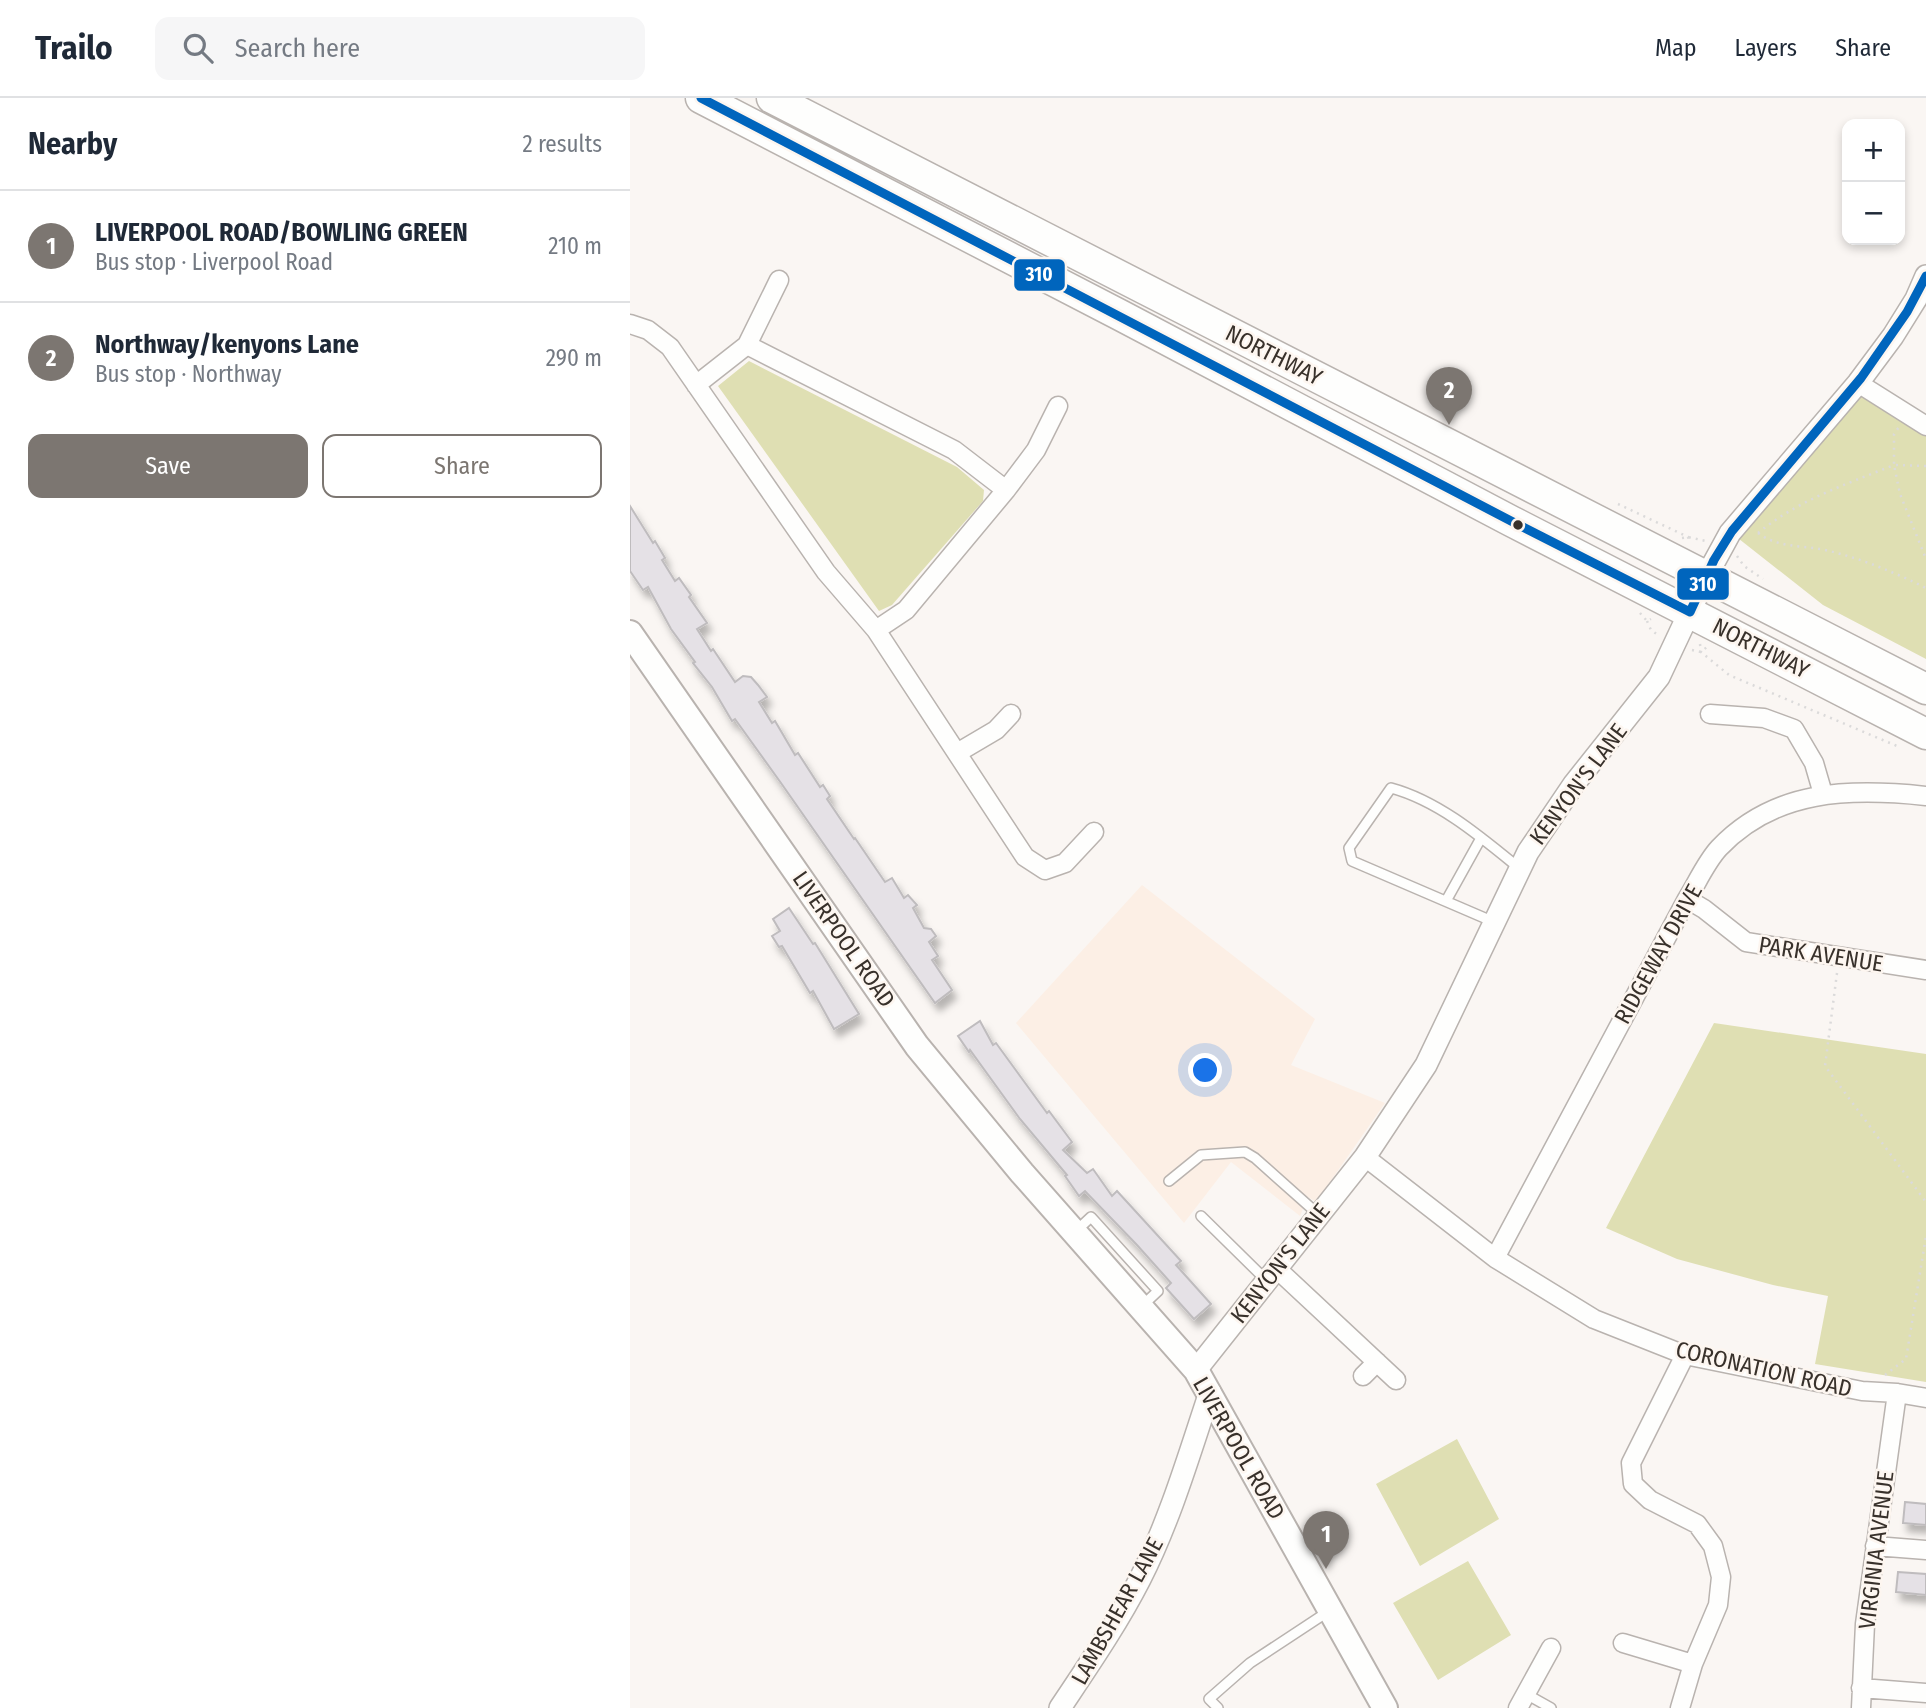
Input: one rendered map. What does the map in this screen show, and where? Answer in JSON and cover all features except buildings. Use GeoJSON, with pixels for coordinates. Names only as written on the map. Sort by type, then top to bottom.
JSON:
{"type":"FeatureCollection","features":[{"type":"Feature","properties":{"kind":"highway","name":"NORTHWAY"},"geometry":{"type":"LineString","coordinates":[[701,98],[1690,612],[1914,741]]}},
{"type":"Feature","properties":{"kind":"highway","name":"NORTHWAY"},"geometry":{"type":"LineString","coordinates":[[772,98],[1926,689]]}},
{"type":"Feature","properties":{"kind":"main road","name":"LIVERPOOL ROAD"},"geometry":{"type":"LineString","coordinates":[[630,633],[917,1046],[965,1107],[1196,1370],[1385,1708]]}},
{"type":"Feature","properties":{"kind":"street","name":"KENYON'S LANE"},"geometry":{"type":"LineString","coordinates":[[1196,1370],[1365,1157],[1426,1065],[1528,852],[1574,784],[1654,685],[1722,547],[1738,524],[1858,383],[1893,336],[1916,299],[1926,276]]}},
{"type":"Feature","properties":{"kind":"street"},"geometry":{"type":"LineString","coordinates":[[696,385],[747,345],[779,280]]}},
{"type":"Feature","properties":{"kind":"street"},"geometry":{"type":"LineString","coordinates":[[630,324],[648,330],[670,347],[826,572],[876,630],[1025,856],[1045,870],[1065,863],[1094,832]]}},
{"type":"Feature","properties":{"kind":"street"},"geometry":{"type":"LineString","coordinates":[[747,345],[954,450],[1006,490]]}},
{"type":"Feature","properties":{"kind":"street"},"geometry":{"type":"LineString","coordinates":[[1858,383],[1926,426]]}},
{"type":"Feature","properties":{"kind":"street"},"geometry":{"type":"LineString","coordinates":[[876,630],[906,610],[1006,490],[1036,450],[1058,406]]}},
{"type":"Feature","properties":{"kind":"street"},"geometry":{"type":"LineString","coordinates":[[957,753],[996,730],[1011,714]]}},
{"type":"Feature","properties":{"kind":"street"},"geometry":{"type":"LineString","coordinates":[[1710,714],[1764,718],[1794,729],[1814,763],[1823,794]]}},
{"type":"Feature","properties":{"kind":"street","name":"RIDGEWAY DRIVE"},"geometry":{"type":"LineString","coordinates":[[1495,1258],[1687,899],[1717,851],[1735,833],[1761,815],[1823,794],[1891,792],[1926,796]]}},
{"type":"Feature","properties":{"kind":"street","name":"PARK AVENUE"},"geometry":{"type":"LineString","coordinates":[[1687,899],[1746,942],[1926,970]]}},
{"type":"Feature","properties":{"kind":"street","name":"CORONATION ROAD"},"geometry":{"type":"LineString","coordinates":[[1365,1157],[1495,1258],[1594,1319],[1685,1355],[1863,1391],[1926,1398]]}},
{"type":"Feature","properties":{"kind":"street"},"geometry":{"type":"LineString","coordinates":[[1271,1274],[1396,1380]]}},
{"type":"Feature","properties":{"kind":"street"},"geometry":{"type":"LineString","coordinates":[[1680,1708],[1693,1664],[1718,1605],[1721,1577],[1713,1546],[1697,1524],[1650,1500],[1633,1484],[1631,1463],[1685,1355]]}},
{"type":"Feature","properties":{"kind":"street"},"geometry":{"type":"LineString","coordinates":[[1363,1376],[1377,1362]]}},
{"type":"Feature","properties":{"kind":"street","name":"LAMBSHEAR LANE"},"geometry":{"type":"LineString","coordinates":[[1060,1708],[1108,1635],[1161,1534],[1210,1392]]}},
{"type":"Feature","properties":{"kind":"street","name":"VIRGINIA AVENUE"},"geometry":{"type":"LineString","coordinates":[[1861,1708],[1865,1624],[1897,1393]]}},
{"type":"Feature","properties":{"kind":"street"},"geometry":{"type":"LineString","coordinates":[[1875,1546],[1926,1550]]}},
{"type":"Feature","properties":{"kind":"street"},"geometry":{"type":"LineString","coordinates":[[1623,1643],[1693,1664]]}},
{"type":"Feature","properties":{"kind":"street"},"geometry":{"type":"LineString","coordinates":[[1522,1701],[1551,1648]]}},
{"type":"Feature","properties":{"kind":"street"},"geometry":{"type":"LineString","coordinates":[[1861,1688],[1926,1693]]}},
{"type":"Feature","properties":{"kind":"lane"},"geometry":{"type":"LineString","coordinates":[[1494,922],[1352,861],[1349,848],[1391,788],[1404,791],[1454,818],[1520,869]]}},
{"type":"Feature","properties":{"kind":"lane"},"geometry":{"type":"LineString","coordinates":[[1446,901],[1481,838]]}},
{"type":"Feature","properties":{"kind":"lane"},"geometry":{"type":"LineString","coordinates":[[1169,1181],[1201,1155],[1245,1152],[1319,1214]]}},
{"type":"Feature","properties":{"kind":"lane"},"geometry":{"type":"LineString","coordinates":[[1201,1216],[1271,1274]]}},
{"type":"Feature","properties":{"kind":"lane"},"geometry":{"type":"LineString","coordinates":[[1218,1708],[1209,1699],[1250,1663],[1331,1610]]}},
{"type":"Feature","properties":{"kind":"lane"},"geometry":{"type":"LineString","coordinates":[[1522,1701],[1551,1708]]}},
{"type":"Feature","properties":{"kind":"path"},"geometry":{"type":"LineString","coordinates":[[1908,414],[1894,435],[1894,465],[1903,503],[1926,559]]}},
{"type":"Feature","properties":{"kind":"path"},"geometry":{"type":"LineString","coordinates":[[1926,466],[1894,465],[1832,489],[1800,505],[1758,533],[1770,542],[1826,550],[1887,569],[1926,588]]}},
{"type":"Feature","properties":{"kind":"path"},"geometry":{"type":"LineString","coordinates":[[1700,644],[1701,652],[1729,675],[1914,741]]}},
{"type":"Feature","properties":{"kind":"path"},"geometry":{"type":"LineString","coordinates":[[1839,957],[1825,1066],[1926,1202]]}},
{"type":"Feature","properties":{"kind":"path"},"geometry":{"type":"LineString","coordinates":[[1863,1391],[1906,1359],[1926,1237]]}},
{"type":"Feature","properties":{"kind":"shaded area"},"geometry":{"type":"Polygon","coordinates":[[[1142,885],[1315,1019],[1291,1065],[1385,1103],[1316,1202],[1308,1197],[1300,1216],[1231,1162],[1184,1223],[1016,1023],[1142,885]]]}},
{"type":"Feature","properties":{"kind":"green space"},"geometry":{"type":"Polygon","coordinates":[[[749,361],[957,467],[984,490],[983,501],[892,605],[879,611],[718,386],[749,361]]]}},
{"type":"Feature","properties":{"kind":"green space"},"geometry":{"type":"Polygon","coordinates":[[[1859,389],[1926,434],[1926,659],[1823,605],[1734,535],[1859,389]]]}},
{"type":"Feature","properties":{"kind":"green space"},"geometry":{"type":"Polygon","coordinates":[[[1714,1023],[1926,1054],[1926,1382],[1815,1364],[1828,1296],[1773,1285],[1677,1259],[1606,1228],[1714,1023]]]}},
{"type":"Feature","properties":{"kind":"green space"},"geometry":{"type":"Polygon","coordinates":[[[1457,1439],[1499,1519],[1420,1566],[1376,1484],[1457,1439]]]}},
{"type":"Feature","properties":{"kind":"green space"},"geometry":{"type":"Polygon","coordinates":[[[1468,1561],[1511,1635],[1438,1680],[1393,1603],[1468,1561]]]}},
{"type":"Feature","properties":{"kind":"transit line","name":"310"},"geometry":{"type":"LineString","coordinates":[[701,98],[1690,612],[1714,560],[1732,531],[1861,378],[1907,312],[1926,276]]}},
{"type":"Feature","properties":{"kind":"place","name":"Northway/kenyons Lane"},"geometry":{"type":"Point","coordinates":[1449,425]}},
{"type":"Feature","properties":{"kind":"place","name":"LIVERPOOL ROAD/BOWLING GREEN"},"geometry":{"type":"Point","coordinates":[1326,1569]}}]}
